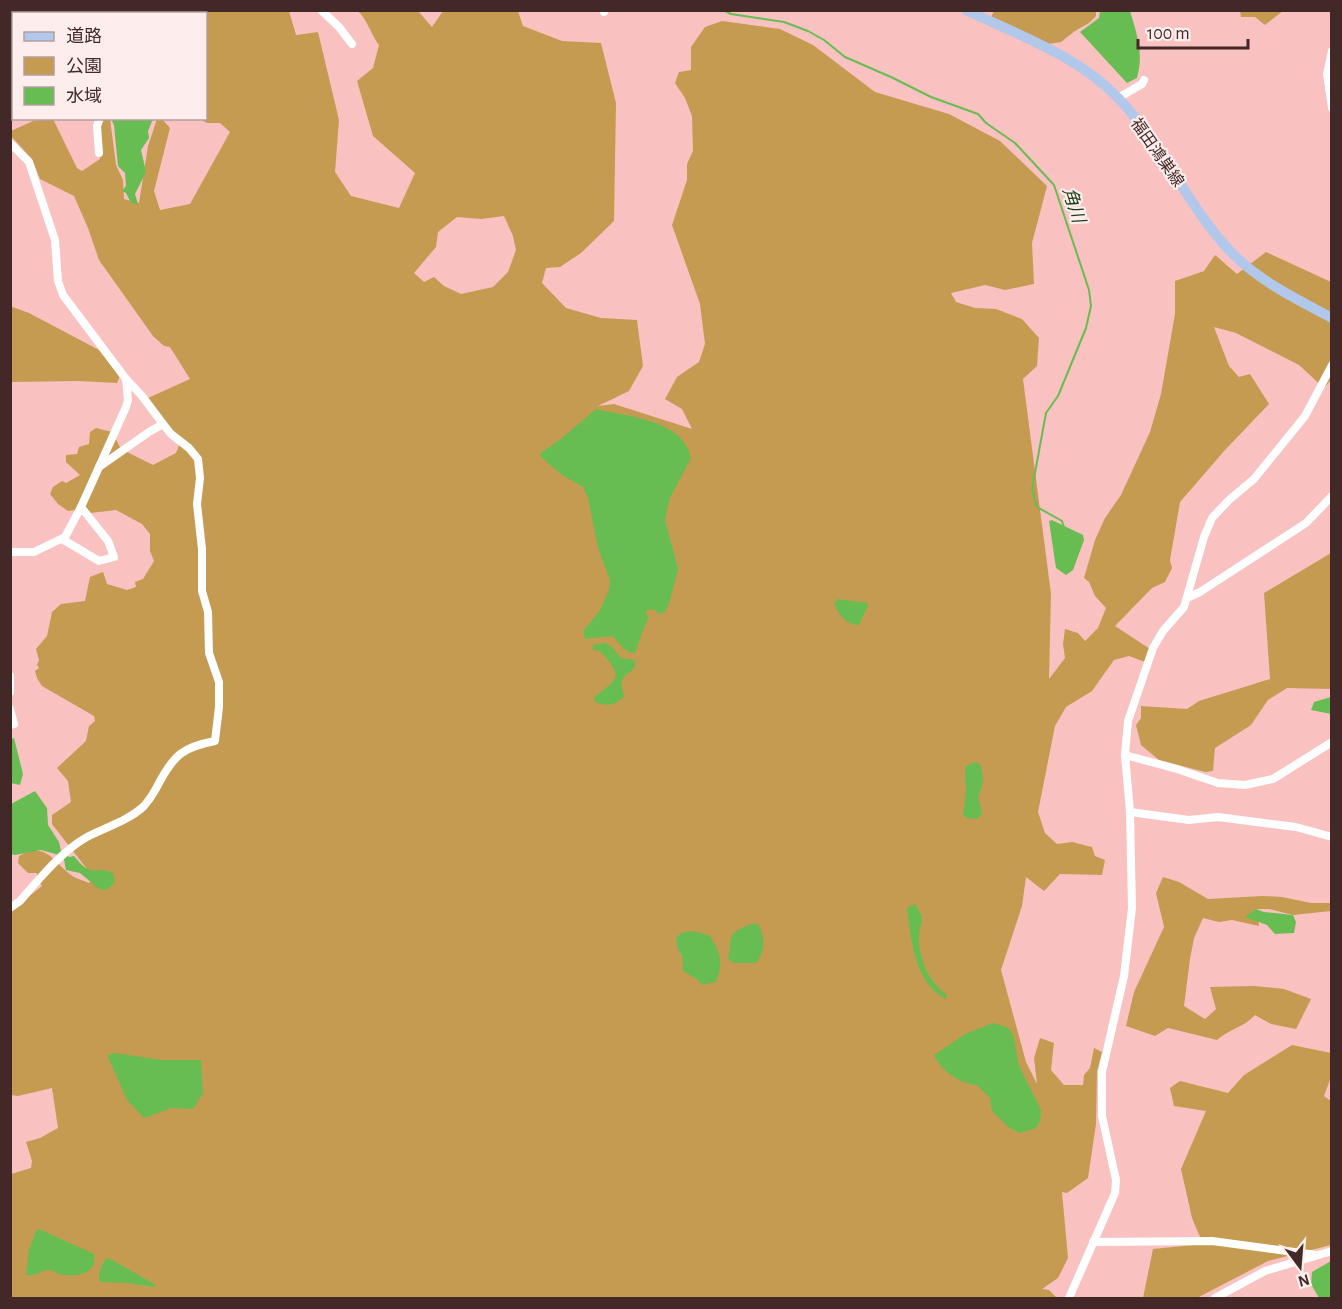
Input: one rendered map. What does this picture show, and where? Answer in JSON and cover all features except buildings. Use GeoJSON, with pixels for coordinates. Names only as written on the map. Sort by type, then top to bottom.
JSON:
{"type":"FeatureCollection","features":[{"type":"Feature","properties":{"kind":"main road","name":"福田鴻巣線"},"geometry":{"type":"LineString","coordinates":[[966,10],[1063,57],[1118,98],[1229,250],[1244,265],[1289,295],[1332,318]]}},
{"type":"Feature","properties":{"kind":"street"},"geometry":{"type":"LineString","coordinates":[[321,10],[339,27],[352,44]]}},
{"type":"Feature","properties":{"kind":"street"},"geometry":{"type":"LineString","coordinates":[[1332,51],[1327,74],[1332,108]]}},
{"type":"Feature","properties":{"kind":"street"},"geometry":{"type":"LineString","coordinates":[[1118,98],[1142,84],[1144,80]]}},
{"type":"Feature","properties":{"kind":"street"},"geometry":{"type":"LineString","coordinates":[[99,120],[97,126],[99,153]]}},
{"type":"Feature","properties":{"kind":"street"},"geometry":{"type":"LineString","coordinates":[[10,143],[29,162],[55,240],[58,280],[63,295],[171,434],[189,448],[198,459],[200,478],[197,504],[202,549],[201,591],[208,612],[209,653],[219,682],[215,741],[198,744],[182,751],[169,765],[154,793],[145,804],[132,815],[86,837],[75,845],[20,901],[10,908]]}},
{"type":"Feature","properties":{"kind":"street"},"geometry":{"type":"LineString","coordinates":[[1069,1299],[1115,1188],[1102,1116],[1102,1072],[1129,948],[1132,908],[1130,812],[1125,755],[1128,721],[1153,648],[1163,631],[1180,613],[1187,598],[1204,537],[1212,519],[1229,500],[1254,479],[1305,416],[1332,365]]}},
{"type":"Feature","properties":{"kind":"street"},"geometry":{"type":"LineString","coordinates":[[10,552],[34,552],[62,539],[81,507],[126,407],[128,400],[126,378]]}},
{"type":"Feature","properties":{"kind":"street"},"geometry":{"type":"LineString","coordinates":[[99,468],[163,424]]}},
{"type":"Feature","properties":{"kind":"street"},"geometry":{"type":"LineString","coordinates":[[1187,598],[1200,592],[1306,523],[1332,496]]}},
{"type":"Feature","properties":{"kind":"street"},"geometry":{"type":"LineString","coordinates":[[62,539],[99,561],[114,557],[108,541],[81,507]]}},
{"type":"Feature","properties":{"kind":"street"},"geometry":{"type":"LineString","coordinates":[[10,676],[10,692]]}},
{"type":"Feature","properties":{"kind":"street"},"geometry":{"type":"LineString","coordinates":[[10,709],[14,724],[10,725]]}},
{"type":"Feature","properties":{"kind":"street"},"geometry":{"type":"LineString","coordinates":[[1125,755],[1231,786],[1273,779],[1332,742]]}},
{"type":"Feature","properties":{"kind":"street"},"geometry":{"type":"LineString","coordinates":[[1130,812],[1189,820],[1218,817],[1286,826],[1332,837]]}},
{"type":"Feature","properties":{"kind":"street"},"geometry":{"type":"LineString","coordinates":[[1093,1242],[1212,1241],[1317,1256]]}},
{"type":"Feature","properties":{"kind":"street"},"geometry":{"type":"LineString","coordinates":[[1215,1299],[1264,1271],[1332,1251]]}},
{"type":"Feature","properties":{"kind":"green space"},"geometry":{"type":"Polygon","coordinates":[[[1240,10],[1283,11],[1265,25],[1255,17],[1241,17],[1240,10]]]}},
{"type":"Feature","properties":{"kind":"green space"},"geometry":{"type":"Polygon","coordinates":[[[94,11],[289,11],[296,35],[318,32],[339,120],[335,172],[351,196],[399,208],[415,173],[373,136],[357,81],[373,68],[379,45],[357,11],[418,11],[432,27],[443,11],[518,11],[523,26],[562,41],[601,43],[616,103],[614,221],[581,253],[560,267],[546,268],[542,283],[566,308],[601,318],[637,320],[643,366],[629,391],[598,406],[614,404],[692,429],[682,409],[665,399],[677,377],[699,362],[705,344],[700,304],[672,225],[687,180],[687,164],[693,151],[692,116],[685,98],[675,83],[679,72],[691,70],[691,47],[705,27],[722,21],[780,29],[813,45],[875,92],[949,114],[1000,141],[1047,186],[1032,243],[1034,284],[1005,290],[985,285],[951,293],[956,302],[975,308],[996,309],[1022,319],[1039,338],[1037,366],[1023,379],[1051,594],[1049,679],[1065,658],[1063,644],[1065,629],[1078,633],[1085,641],[1098,628],[1106,608],[1084,578],[1095,540],[1105,518],[1121,495],[1150,432],[1161,394],[1175,314],[1175,281],[1204,271],[1215,255],[1237,274],[1266,252],[1331,282],[1331,380],[1324,388],[1299,365],[1236,333],[1214,327],[1229,366],[1239,377],[1250,374],[1269,404],[1180,502],[1170,560],[1172,568],[1165,582],[1152,588],[1115,626],[1150,649],[1145,662],[1129,656],[1114,660],[1092,691],[1066,707],[1055,726],[1038,812],[1045,833],[1057,844],[1072,842],[1092,847],[1095,856],[1105,860],[1102,875],[1060,874],[1044,891],[1026,877],[1022,906],[1001,970],[1026,1062],[1037,1084],[1034,1058],[1040,1038],[1054,1043],[1051,1070],[1064,1085],[1083,1085],[1084,1075],[1090,1068],[1094,1048],[1102,1052],[1097,1071],[1096,1124],[1088,1178],[1067,1193],[1062,1192],[1068,1258],[1058,1278],[1042,1289],[1049,1290],[1057,1298],[11,1298],[11,1174],[31,1168],[32,1161],[26,1142],[40,1138],[58,1128],[52,1088],[18,1096],[11,1095],[11,911],[42,886],[37,873],[28,873],[18,863],[19,856],[29,852],[45,853],[76,878],[89,883],[94,878],[52,824],[52,815],[71,802],[68,781],[57,768],[86,741],[89,726],[95,721],[94,716],[42,686],[35,671],[39,668],[36,649],[47,636],[52,612],[61,604],[85,601],[90,577],[103,572],[107,584],[127,590],[136,587],[135,582],[143,579],[154,561],[150,551],[150,534],[142,524],[116,510],[90,513],[68,511],[50,494],[53,487],[62,481],[66,483],[80,475],[66,462],[66,455],[77,454],[79,447],[89,444],[90,432],[96,428],[112,432],[121,449],[153,465],[176,453],[180,443],[148,398],[190,379],[170,347],[164,346],[153,336],[99,260],[74,196],[40,179],[32,159],[11,136],[11,131],[33,121],[53,120],[77,168],[82,171],[100,159],[98,125],[95,120],[110,120],[116,165],[123,180],[124,199],[139,203],[148,146],[157,120],[163,120],[170,128],[154,191],[160,210],[190,204],[230,132],[220,123],[207,123],[202,120],[207,120],[207,12],[94,11]],[[504,216],[481,219],[457,217],[438,232],[436,247],[414,273],[424,282],[434,277],[444,286],[461,294],[493,287],[508,272],[516,250],[513,236],[504,216]]]}},
{"type":"Feature","properties":{"kind":"green space"},"geometry":{"type":"Polygon","coordinates":[[[994,11],[1096,11],[1096,16],[1061,42],[1048,44],[991,17],[994,11]]]}},
{"type":"Feature","properties":{"kind":"green space"},"geometry":{"type":"Polygon","coordinates":[[[10,306],[29,313],[99,350],[120,376],[117,383],[11,382],[10,306]]]}},
{"type":"Feature","properties":{"kind":"green space"},"geometry":{"type":"Polygon","coordinates":[[[1331,553],[1331,689],[1287,688],[1268,700],[1251,725],[1215,748],[1213,771],[1205,772],[1159,760],[1141,745],[1136,725],[1141,718],[1141,706],[1187,709],[1199,701],[1270,679],[1264,593],[1331,553]]]}},
{"type":"Feature","properties":{"kind":"green space"},"geometry":{"type":"Polygon","coordinates":[[[1163,877],[1179,882],[1208,899],[1263,896],[1311,903],[1331,903],[1331,911],[1293,915],[1269,909],[1257,909],[1259,926],[1232,920],[1219,922],[1203,918],[1194,938],[1184,1006],[1205,1019],[1216,1009],[1210,987],[1254,986],[1284,989],[1311,999],[1296,1029],[1271,1024],[1255,1015],[1217,1040],[1168,1028],[1155,1036],[1126,1026],[1134,992],[1164,927],[1156,893],[1163,877]]]}},
{"type":"Feature","properties":{"kind":"green space"},"geometry":{"type":"Polygon","coordinates":[[[1292,1045],[1331,1053],[1331,1077],[1324,1096],[1331,1101],[1331,1245],[1268,1261],[1197,1298],[1143,1298],[1153,1249],[1203,1244],[1192,1218],[1181,1169],[1206,1111],[1174,1106],[1170,1088],[1180,1081],[1228,1093],[1244,1075],[1292,1045]]]}},
{"type":"Feature","properties":{"kind":"water"},"geometry":{"type":"Polygon","coordinates":[[[1100,11],[1130,11],[1137,36],[1140,61],[1137,78],[1127,83],[1080,32],[1099,18],[1100,11]]]}},
{"type":"Feature","properties":{"kind":"water"},"geometry":{"type":"Polygon","coordinates":[[[112,120],[153,120],[148,131],[149,138],[141,150],[146,172],[135,194],[138,204],[131,203],[126,193],[122,191],[126,186],[125,173],[118,166],[112,120]]]}},
{"type":"Feature","properties":{"kind":"water"},"geometry":{"type":"Polygon","coordinates":[[[596,409],[666,427],[686,445],[691,458],[669,500],[665,520],[678,569],[669,604],[665,612],[657,614],[656,610],[648,609],[645,614],[649,617],[635,653],[625,650],[612,636],[585,639],[583,631],[599,612],[609,590],[610,580],[598,548],[588,498],[583,487],[562,475],[540,456],[596,409]]]}},
{"type":"Feature","properties":{"kind":"water"},"geometry":{"type":"Polygon","coordinates":[[[1052,520],[1083,535],[1084,540],[1073,570],[1066,575],[1056,568],[1049,521],[1052,520]]]}},
{"type":"Feature","properties":{"kind":"water"},"geometry":{"type":"Polygon","coordinates":[[[838,599],[867,603],[868,606],[859,625],[846,621],[840,615],[834,603],[838,599]]]}},
{"type":"Feature","properties":{"kind":"water"},"geometry":{"type":"Polygon","coordinates":[[[605,643],[611,646],[621,658],[635,660],[635,667],[622,681],[624,696],[610,704],[594,701],[594,697],[615,677],[613,666],[600,651],[593,650],[593,645],[605,643]]]}},
{"type":"Feature","properties":{"kind":"water"},"geometry":{"type":"Polygon","coordinates":[[[1331,697],[1331,714],[1311,710],[1314,702],[1331,697]]]}},
{"type":"Feature","properties":{"kind":"water"},"geometry":{"type":"Polygon","coordinates":[[[14,738],[23,774],[20,785],[11,783],[11,739],[14,738]]]}},
{"type":"Feature","properties":{"kind":"water"},"geometry":{"type":"Polygon","coordinates":[[[975,762],[980,764],[983,776],[978,796],[982,814],[977,819],[963,815],[966,792],[965,767],[975,762]]]}},
{"type":"Feature","properties":{"kind":"water"},"geometry":{"type":"Polygon","coordinates":[[[35,791],[47,808],[48,825],[59,842],[61,851],[69,857],[74,856],[90,870],[113,873],[115,882],[107,890],[99,889],[80,873],[66,870],[64,860],[59,855],[41,850],[11,854],[11,804],[35,791]]]}},
{"type":"Feature","properties":{"kind":"water"},"geometry":{"type":"Polygon","coordinates":[[[915,904],[922,916],[919,936],[923,962],[930,977],[947,995],[946,999],[927,983],[916,960],[907,909],[915,904]]]}},
{"type":"Feature","properties":{"kind":"water"},"geometry":{"type":"Polygon","coordinates":[[[1256,909],[1293,915],[1296,922],[1294,933],[1275,934],[1267,925],[1245,917],[1256,909]]]}},
{"type":"Feature","properties":{"kind":"water"},"geometry":{"type":"Polygon","coordinates":[[[751,924],[758,924],[762,934],[761,954],[756,963],[734,963],[728,959],[732,936],[751,924]]]}},
{"type":"Feature","properties":{"kind":"water"},"geometry":{"type":"Polygon","coordinates":[[[692,931],[709,935],[716,946],[720,957],[720,969],[716,982],[702,985],[683,971],[682,955],[678,950],[676,938],[681,933],[692,931]]]}},
{"type":"Feature","properties":{"kind":"water"},"geometry":{"type":"Polygon","coordinates":[[[993,1023],[1007,1027],[1013,1034],[1019,1066],[1041,1110],[1040,1121],[1036,1128],[1020,1133],[1009,1128],[992,1111],[990,1098],[977,1085],[952,1076],[941,1066],[934,1055],[967,1033],[993,1023]]]}},
{"type":"Feature","properties":{"kind":"water"},"geometry":{"type":"Polygon","coordinates":[[[114,1053],[162,1060],[201,1060],[203,1093],[193,1109],[171,1108],[144,1118],[127,1100],[108,1057],[114,1053]]]}},
{"type":"Feature","properties":{"kind":"water"},"geometry":{"type":"Polygon","coordinates":[[[39,1229],[94,1254],[94,1261],[89,1271],[72,1276],[59,1274],[52,1270],[26,1275],[29,1250],[36,1231],[39,1229]]]}},
{"type":"Feature","properties":{"kind":"water"},"geometry":{"type":"Polygon","coordinates":[[[107,1258],[156,1285],[154,1287],[100,1282],[100,1269],[107,1258]]]}},
{"type":"Feature","properties":{"kind":"water"},"geometry":{"type":"Polygon","coordinates":[[[1331,1261],[1331,1298],[1319,1298],[1311,1284],[1312,1272],[1331,1261]]]}},
{"type":"Feature","properties":{"kind":"waterway","name":"角川"},"geometry":{"type":"LineString","coordinates":[[723,10],[731,14],[784,22],[808,31],[824,40],[845,57],[931,97],[978,114],[986,123],[1015,143],[1054,185],[1089,290],[1091,306],[1086,328],[1058,396],[1046,413],[1032,489],[1037,507],[1062,521],[1064,528]]}}]}
